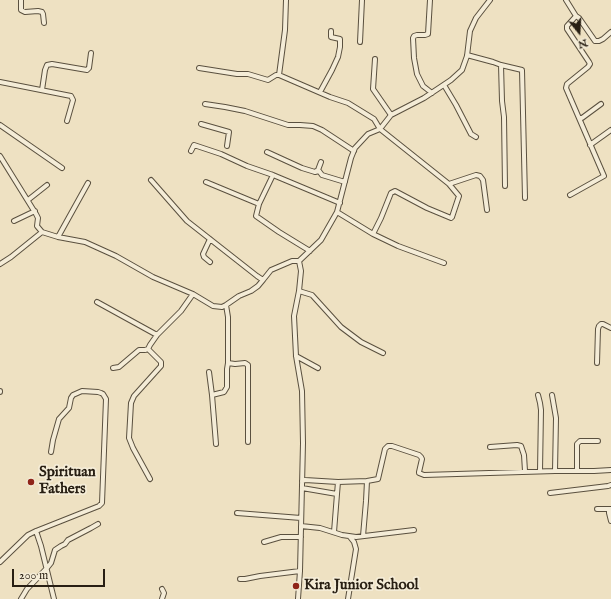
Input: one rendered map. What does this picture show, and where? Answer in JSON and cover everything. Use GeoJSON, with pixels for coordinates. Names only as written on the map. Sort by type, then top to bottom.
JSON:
{"type":"FeatureCollection","features":[{"type":"Feature","properties":{"kind":"street"},"geometry":{"type":"LineString","coordinates":[[21,0],[21,10],[25,12],[42,12],[44,23]]}},
{"type":"Feature","properties":{"kind":"street"},"geometry":{"type":"LineString","coordinates":[[279,75],[285,30],[286,0]]}},
{"type":"Feature","properties":{"kind":"street"},"geometry":{"type":"LineString","coordinates":[[360,42],[362,0]]}},
{"type":"Feature","properties":{"kind":"street"},"geometry":{"type":"LineString","coordinates":[[430,0],[428,34],[417,35],[413,38],[417,74],[423,86],[432,93]]}},
{"type":"Feature","properties":{"kind":"street"},"geometry":{"type":"LineString","coordinates":[[0,156],[34,210],[38,218],[37,226],[42,232],[58,237],[85,242],[116,256],[153,277],[193,294],[213,306],[222,307],[258,286],[271,270],[292,261],[298,261],[321,240],[338,212],[350,158],[354,151],[368,134],[380,129],[391,115],[432,93],[451,80],[462,70],[467,55],[470,31],[476,18],[490,0]]}},
{"type":"Feature","properties":{"kind":"street"},"geometry":{"type":"LineString","coordinates":[[566,0],[595,41],[599,41],[611,32]]}},
{"type":"Feature","properties":{"kind":"street"},"geometry":{"type":"LineString","coordinates":[[570,195],[604,176],[566,86],[590,64],[567,27],[576,16]]}},
{"type":"Feature","properties":{"kind":"street"},"geometry":{"type":"LineString","coordinates":[[320,92],[338,57],[340,46],[340,39],[331,37],[331,30]]}},
{"type":"Feature","properties":{"kind":"street"},"geometry":{"type":"LineString","coordinates":[[42,90],[47,65],[52,64],[87,70],[89,68],[91,53]]}},
{"type":"Feature","properties":{"kind":"street"},"geometry":{"type":"LineString","coordinates":[[467,55],[522,70],[525,198]]}},
{"type":"Feature","properties":{"kind":"street"},"geometry":{"type":"LineString","coordinates":[[375,59],[373,89],[391,115]]}},
{"type":"Feature","properties":{"kind":"street"},"geometry":{"type":"LineString","coordinates":[[501,65],[504,117],[505,186]]}},
{"type":"Feature","properties":{"kind":"street"},"geometry":{"type":"LineString","coordinates":[[199,68],[227,73],[248,74],[268,80],[276,75],[279,75],[330,97],[348,103],[374,119],[380,129],[449,184],[459,196],[452,218],[427,208],[395,191],[391,186]]}},
{"type":"Feature","properties":{"kind":"street"},"geometry":{"type":"LineString","coordinates":[[0,82],[72,96],[73,100],[67,121]]}},
{"type":"Feature","properties":{"kind":"street"},"geometry":{"type":"LineString","coordinates":[[444,85],[471,134],[476,137]]}},
{"type":"Feature","properties":{"kind":"street"},"geometry":{"type":"LineString","coordinates":[[205,104],[245,111],[288,125],[313,126],[322,130],[354,151]]}},
{"type":"Feature","properties":{"kind":"street"},"geometry":{"type":"LineString","coordinates":[[579,118],[582,118],[601,104]]}},
{"type":"Feature","properties":{"kind":"street"},"geometry":{"type":"LineString","coordinates":[[201,124],[229,132],[227,146]]}},
{"type":"Feature","properties":{"kind":"street"},"geometry":{"type":"LineString","coordinates":[[0,125],[62,168]]}},
{"type":"Feature","properties":{"kind":"street"},"geometry":{"type":"LineString","coordinates":[[590,144],[611,130]]}},
{"type":"Feature","properties":{"kind":"street"},"geometry":{"type":"LineString","coordinates":[[191,151],[194,145],[221,154],[340,204]]}},
{"type":"Feature","properties":{"kind":"street"},"geometry":{"type":"LineString","coordinates":[[267,152],[302,168],[319,172],[322,175],[345,182]]}},
{"type":"Feature","properties":{"kind":"street"},"geometry":{"type":"LineString","coordinates":[[315,172],[318,170],[321,162]]}},
{"type":"Feature","properties":{"kind":"street"},"geometry":{"type":"LineString","coordinates":[[272,175],[259,204],[256,216],[310,251]]}},
{"type":"Feature","properties":{"kind":"street"},"geometry":{"type":"LineString","coordinates":[[449,184],[476,175],[480,176],[483,180],[487,210]]}},
{"type":"Feature","properties":{"kind":"street"},"geometry":{"type":"LineString","coordinates":[[151,180],[188,221],[263,280]]}},
{"type":"Feature","properties":{"kind":"street"},"geometry":{"type":"LineString","coordinates":[[206,182],[259,204]]}},
{"type":"Feature","properties":{"kind":"street"},"geometry":{"type":"LineString","coordinates":[[58,237],[88,183]]}},
{"type":"Feature","properties":{"kind":"street"},"geometry":{"type":"LineString","coordinates":[[28,200],[48,185]]}},
{"type":"Feature","properties":{"kind":"street"},"geometry":{"type":"LineString","coordinates":[[374,234],[391,193],[395,191]]}},
{"type":"Feature","properties":{"kind":"street"},"geometry":{"type":"LineString","coordinates":[[14,221],[34,210]]}},
{"type":"Feature","properties":{"kind":"street"},"geometry":{"type":"LineString","coordinates":[[338,212],[374,234],[398,246],[444,263]]}},
{"type":"Feature","properties":{"kind":"street"},"geometry":{"type":"LineString","coordinates":[[0,264],[42,232]]}},
{"type":"Feature","properties":{"kind":"street"},"geometry":{"type":"LineString","coordinates":[[210,239],[204,254],[204,257],[210,262]]}},
{"type":"Feature","properties":{"kind":"street"},"geometry":{"type":"LineString","coordinates":[[298,261],[301,271],[294,316],[296,356],[302,391],[303,442],[298,599]]}},
{"type":"Feature","properties":{"kind":"street"},"geometry":{"type":"LineString","coordinates":[[299,291],[312,295],[348,333],[361,342],[384,353]]}},
{"type":"Feature","properties":{"kind":"street"},"geometry":{"type":"LineString","coordinates":[[113,368],[119,368],[139,350],[148,349],[157,335],[181,310],[193,294]]}},
{"type":"Feature","properties":{"kind":"street"},"geometry":{"type":"LineString","coordinates":[[97,302],[157,335]]}},
{"type":"Feature","properties":{"kind":"street"},"geometry":{"type":"LineString","coordinates":[[212,395],[222,394],[226,390],[228,363],[228,317],[226,305]]}},
{"type":"Feature","properties":{"kind":"street"},"geometry":{"type":"LineString","coordinates":[[597,363],[599,326],[603,324],[611,328]]}},
{"type":"Feature","properties":{"kind":"street"},"geometry":{"type":"LineString","coordinates":[[148,349],[162,364],[132,399],[129,438],[150,479]]}},
{"type":"Feature","properties":{"kind":"street"},"geometry":{"type":"LineString","coordinates":[[296,356],[318,368]]}},
{"type":"Feature","properties":{"kind":"street"},"geometry":{"type":"LineString","coordinates":[[228,363],[245,363],[248,365],[248,442]]}},
{"type":"Feature","properties":{"kind":"street"},"geometry":{"type":"LineString","coordinates":[[208,372],[212,395],[216,444]]}},
{"type":"Feature","properties":{"kind":"street"},"geometry":{"type":"LineString","coordinates":[[0,562],[28,535],[36,530],[99,506],[102,503],[106,399],[103,394],[98,392],[82,391],[71,398],[69,408],[59,419],[51,452]]}},
{"type":"Feature","properties":{"kind":"street"},"geometry":{"type":"LineString","coordinates":[[538,395],[541,410],[540,471]]}},
{"type":"Feature","properties":{"kind":"street"},"geometry":{"type":"LineString","coordinates":[[552,395],[556,418],[555,470]]}},
{"type":"Feature","properties":{"kind":"street"},"geometry":{"type":"LineString","coordinates":[[577,471],[577,444],[580,441],[598,441]]}},
{"type":"Feature","properties":{"kind":"street"},"geometry":{"type":"LineString","coordinates":[[302,481],[367,482],[378,479],[385,449],[388,446],[420,455],[422,457],[419,472],[421,475],[555,470],[611,470]]}},
{"type":"Feature","properties":{"kind":"street"},"geometry":{"type":"LineString","coordinates":[[490,447],[521,446],[524,455],[525,471]]}},
{"type":"Feature","properties":{"kind":"street"},"geometry":{"type":"LineString","coordinates":[[334,532],[338,482]]}},
{"type":"Feature","properties":{"kind":"street"},"geometry":{"type":"LineString","coordinates":[[363,536],[367,482]]}},
{"type":"Feature","properties":{"kind":"street"},"geometry":{"type":"LineString","coordinates":[[550,493],[611,485]]}},
{"type":"Feature","properties":{"kind":"street"},"geometry":{"type":"LineString","coordinates":[[302,488],[337,494]]}},
{"type":"Feature","properties":{"kind":"street"},"geometry":{"type":"LineString","coordinates":[[597,509],[610,509],[609,516],[611,521]]}},
{"type":"Feature","properties":{"kind":"street"},"geometry":{"type":"LineString","coordinates":[[237,513],[301,518]]}},
{"type":"Feature","properties":{"kind":"street"},"geometry":{"type":"LineString","coordinates":[[21,599],[27,588],[47,568],[55,550],[65,544],[68,540],[98,524]]}},
{"type":"Feature","properties":{"kind":"street"},"geometry":{"type":"LineString","coordinates":[[301,526],[320,528],[350,537],[414,530]]}},
{"type":"Feature","properties":{"kind":"street"},"geometry":{"type":"LineString","coordinates":[[36,530],[54,599]]}},
{"type":"Feature","properties":{"kind":"street"},"geometry":{"type":"LineString","coordinates":[[264,542],[281,537],[300,537]]}},
{"type":"Feature","properties":{"kind":"street"},"geometry":{"type":"LineString","coordinates":[[348,599],[356,549],[354,542],[350,537]]}},
{"type":"Feature","properties":{"kind":"street"},"geometry":{"type":"LineString","coordinates":[[240,579],[300,571]]}},
{"type":"Feature","properties":{"kind":"street"},"geometry":{"type":"LineString","coordinates":[[162,589],[164,593],[162,599]]}},
{"type":"Feature","properties":{"kind":"place","name":"Spirituan Fathers"},"geometry":{"type":"Point","coordinates":[31,482]}},
{"type":"Feature","properties":{"kind":"place","name":"Kira Junior School"},"geometry":{"type":"Point","coordinates":[296,586]}}]}
